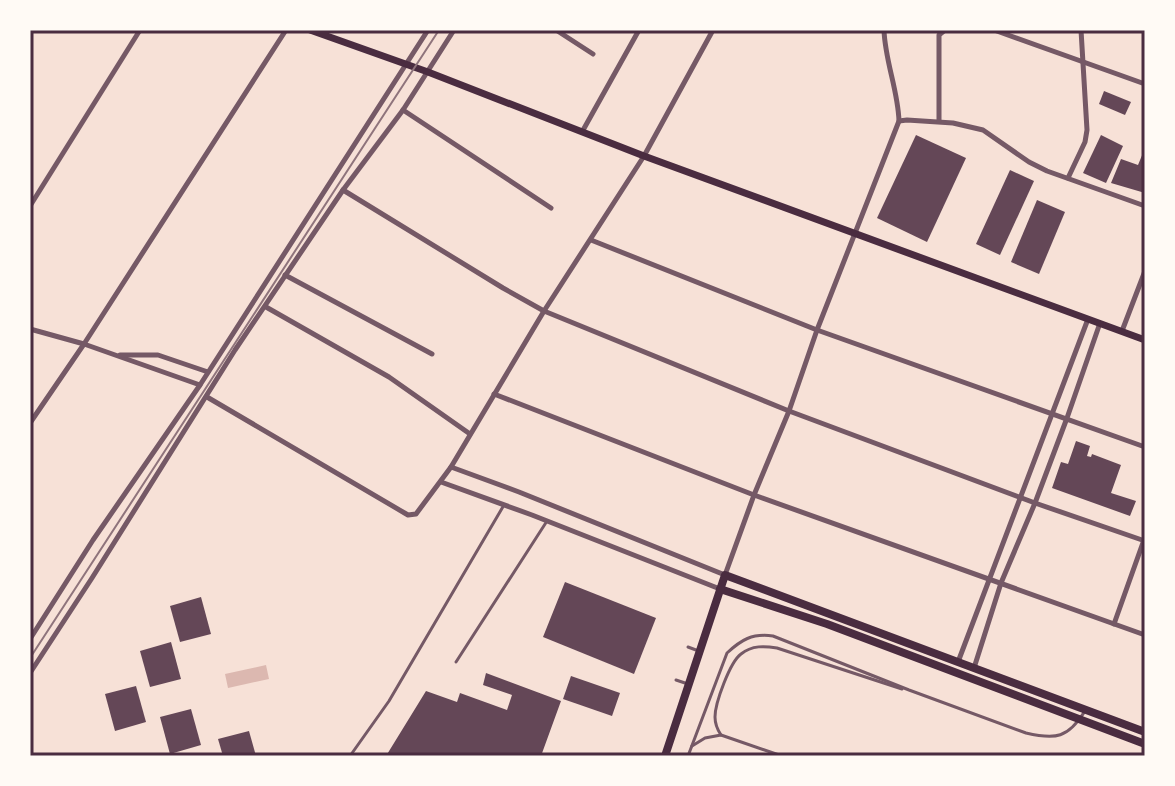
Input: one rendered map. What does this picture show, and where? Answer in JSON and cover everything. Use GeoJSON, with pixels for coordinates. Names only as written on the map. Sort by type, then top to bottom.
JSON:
{"type":"FeatureCollection","features":[{"type":"Feature","properties":{"kind":"main road"},"geometry":{"type":"LineString","coordinates":[[310,30],[1145,340]]}},
{"type":"Feature","properties":{"kind":"main road"},"geometry":{"type":"LineString","coordinates":[[665,756],[725,575],[1145,732]]}},
{"type":"Feature","properties":{"kind":"main road"},"geometry":{"type":"LineString","coordinates":[[720,589],[827,624],[1145,744]]}},
{"type":"Feature","properties":{"kind":"street"},"geometry":{"type":"LineString","coordinates":[[30,206],[140,30]]}},
{"type":"Feature","properties":{"kind":"street"},"geometry":{"type":"LineString","coordinates":[[30,423],[286,30]]}},
{"type":"Feature","properties":{"kind":"street"},"geometry":{"type":"LineString","coordinates":[[30,639],[93,540],[200,385],[428,30]]}},
{"type":"Feature","properties":{"kind":"street"},"geometry":{"type":"LineString","coordinates":[[30,673],[235,350],[343,190],[403,110],[454,30]]}},
{"type":"Feature","properties":{"kind":"street"},"geometry":{"type":"LineString","coordinates":[[556,30],[593,54]]}},
{"type":"Feature","properties":{"kind":"street"},"geometry":{"type":"LineString","coordinates":[[582,132],[639,30]]}},
{"type":"Feature","properties":{"kind":"street"},"geometry":{"type":"LineString","coordinates":[[207,397],[408,515],[416,514],[451,467],[544,311],[644,156],[713,30]]}},
{"type":"Feature","properties":{"kind":"street"},"geometry":{"type":"LineString","coordinates":[[451,467],[725,575],[899,121],[899,103],[884,44],[884,30]]}},
{"type":"Feature","properties":{"kind":"street"},"geometry":{"type":"LineString","coordinates":[[939,121],[939,35],[945,30]]}},
{"type":"Feature","properties":{"kind":"street"},"geometry":{"type":"LineString","coordinates":[[994,30],[1145,84]]}},
{"type":"Feature","properties":{"kind":"street"},"geometry":{"type":"LineString","coordinates":[[1068,178],[1085,142],[1087,130],[1081,30]]}},
{"type":"Feature","properties":{"kind":"street"},"geometry":{"type":"LineString","coordinates":[[403,110],[551,208]]}},
{"type":"Feature","properties":{"kind":"street"},"geometry":{"type":"LineString","coordinates":[[899,121],[939,121],[983,130],[1029,162],[1145,206]]}},
{"type":"Feature","properties":{"kind":"street"},"geometry":{"type":"LineString","coordinates":[[343,190],[544,311],[789,411],[1035,503],[1145,539],[1114,624]]}},
{"type":"Feature","properties":{"kind":"street"},"geometry":{"type":"LineString","coordinates":[[591,240],[817,330],[1145,447]]}},
{"type":"Feature","properties":{"kind":"street"},"geometry":{"type":"LineString","coordinates":[[1122,331],[1145,271]]}},
{"type":"Feature","properties":{"kind":"street"},"geometry":{"type":"LineString","coordinates":[[285,275],[432,354]]}},
{"type":"Feature","properties":{"kind":"street"},"geometry":{"type":"LineString","coordinates":[[266,307],[389,377],[470,434]]}},
{"type":"Feature","properties":{"kind":"street"},"geometry":{"type":"LineString","coordinates":[[958,662],[1088,319]]}},
{"type":"Feature","properties":{"kind":"street"},"geometry":{"type":"LineString","coordinates":[[974,668],[1001,583],[1035,503],[1100,323]]}},
{"type":"Feature","properties":{"kind":"street"},"geometry":{"type":"LineString","coordinates":[[30,329],[84,344],[200,385]]}},
{"type":"Feature","properties":{"kind":"street"},"geometry":{"type":"LineString","coordinates":[[114,355],[158,355],[208,372]]}},
{"type":"Feature","properties":{"kind":"street"},"geometry":{"type":"LineString","coordinates":[[494,394],[754,495],[1145,635]]}},
{"type":"Feature","properties":{"kind":"street"},"geometry":{"type":"LineString","coordinates":[[441,482],[720,589]]}},
{"type":"Feature","properties":{"kind":"lane"},"geometry":{"type":"LineString","coordinates":[[350,756],[389,701],[504,505]]}},
{"type":"Feature","properties":{"kind":"lane"},"geometry":{"type":"LineString","coordinates":[[456,662],[503,595],[547,521]]}},
{"type":"Feature","properties":{"kind":"lane"},"geometry":{"type":"LineString","coordinates":[[688,756],[727,653],[738,643],[756,635],[773,636],[1041,737],[1058,737],[1067,733],[1086,710]]}},
{"type":"Feature","properties":{"kind":"lane"},"geometry":{"type":"LineString","coordinates":[[721,735],[715,715],[731,664],[741,653],[763,646],[806,657],[955,707]]}},
{"type":"Feature","properties":{"kind":"lane"},"geometry":{"type":"LineString","coordinates":[[688,647],[700,651]]}},
{"type":"Feature","properties":{"kind":"lane"},"geometry":{"type":"LineString","coordinates":[[676,680],[689,684]]}},
{"type":"Feature","properties":{"kind":"lane"},"geometry":{"type":"LineString","coordinates":[[692,747],[705,738],[721,735],[779,755]]}},
{"type":"Feature","properties":{"kind":"shaded area"},"geometry":{"type":"Polygon","coordinates":[[[266,665],[269,679],[228,688],[225,674],[266,665]]]}},
{"type":"Feature","properties":{"kind":"building"},"geometry":{"type":"Polygon","coordinates":[[[1104,91],[1131,102],[1125,115],[1099,104],[1104,91]]]}},
{"type":"Feature","properties":{"kind":"building"},"geometry":{"type":"Polygon","coordinates":[[[916,135],[966,158],[927,242],[877,218],[916,135]]]}},
{"type":"Feature","properties":{"kind":"building"},"geometry":{"type":"Polygon","coordinates":[[[1101,135],[1123,146],[1106,183],[1083,173],[1101,135]]]}},
{"type":"Feature","properties":{"kind":"building"},"geometry":{"type":"Polygon","coordinates":[[[1145,148],[1145,193],[1111,183],[1121,159],[1138,165],[1145,148]]]}},
{"type":"Feature","properties":{"kind":"building"},"geometry":{"type":"Polygon","coordinates":[[[1010,170],[1034,181],[1000,255],[976,244],[1010,170]]]}},
{"type":"Feature","properties":{"kind":"building"},"geometry":{"type":"Polygon","coordinates":[[[1037,200],[1065,212],[1039,274],[1011,262],[1037,200]]]}},
{"type":"Feature","properties":{"kind":"building"},"geometry":{"type":"Polygon","coordinates":[[[1076,441],[1090,446],[1087,456],[1091,457],[1092,454],[1121,465],[1111,493],[1136,501],[1130,516],[1052,488],[1061,462],[1068,464],[1076,441]]]}},
{"type":"Feature","properties":{"kind":"building"},"geometry":{"type":"Polygon","coordinates":[[[565,582],[656,618],[634,674],[543,637],[565,582]]]}},
{"type":"Feature","properties":{"kind":"building"},"geometry":{"type":"Polygon","coordinates":[[[201,597],[211,634],[180,642],[170,606],[201,597]]]}},
{"type":"Feature","properties":{"kind":"building"},"geometry":{"type":"Polygon","coordinates":[[[171,642],[181,679],[150,687],[140,651],[171,642]]]}},
{"type":"Feature","properties":{"kind":"building"},"geometry":{"type":"Polygon","coordinates":[[[486,673],[561,701],[541,756],[386,756],[426,691],[457,702],[460,693],[507,710],[512,695],[483,685],[486,673]]]}},
{"type":"Feature","properties":{"kind":"building"},"geometry":{"type":"Polygon","coordinates":[[[571,676],[620,693],[612,716],[563,699],[571,676]]]}},
{"type":"Feature","properties":{"kind":"building"},"geometry":{"type":"Polygon","coordinates":[[[136,686],[146,722],[115,731],[105,694],[136,686]]]}},
{"type":"Feature","properties":{"kind":"building"},"geometry":{"type":"Polygon","coordinates":[[[191,709],[201,745],[170,754],[160,717],[191,709]]]}},
{"type":"Feature","properties":{"kind":"building"},"geometry":{"type":"Polygon","coordinates":[[[249,731],[256,756],[223,756],[218,739],[249,731]]]}},
{"type":"Feature","properties":{"kind":"tram line"},"geometry":{"type":"LineString","coordinates":[[30,658],[439,30]]}}]}
